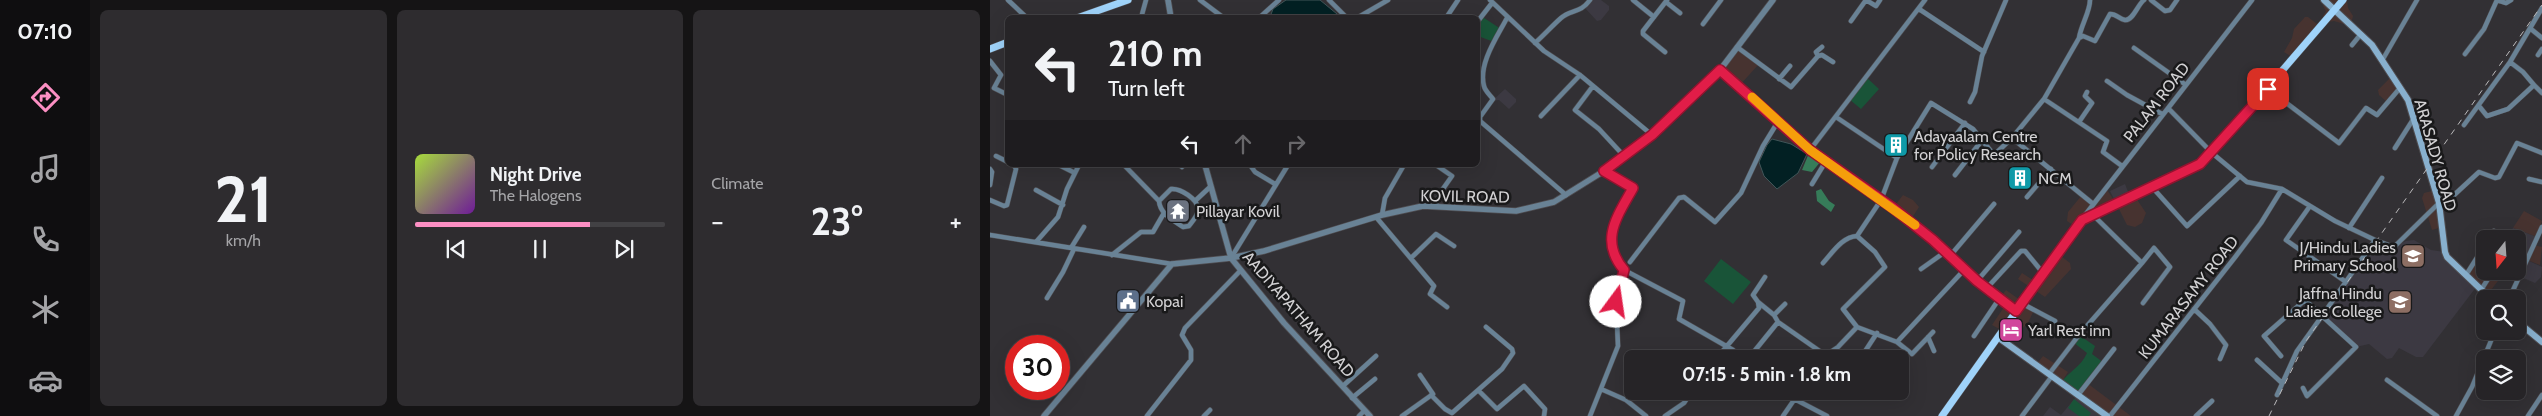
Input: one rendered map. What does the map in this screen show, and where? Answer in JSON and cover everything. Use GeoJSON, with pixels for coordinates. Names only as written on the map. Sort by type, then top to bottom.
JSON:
{"type":"FeatureCollection","features":[{"type":"Feature","properties":{"kind":"main road"},"geometry":{"type":"LineString","coordinates":[[1086,15],[1128,0]]}},
{"type":"Feature","properties":{"kind":"main road","name":"ARASADY ROAD"},"geometry":{"type":"LineString","coordinates":[[2324,0],[2361,34],[2383,59],[2400,88],[2415,116],[2439,206],[2447,257],[2481,290]]}},
{"type":"Feature","properties":{"kind":"main road"},"geometry":{"type":"LineString","coordinates":[[1942,416],[2082,220],[2200,164],[2212,153],[2268,89],[2343,0]]}},
{"type":"Feature","properties":{"kind":"main road"},"geometry":{"type":"LineString","coordinates":[[990,49],[1005,43]]}},
{"type":"Feature","properties":{"kind":"main road"},"geometry":{"type":"LineString","coordinates":[[2526,329],[2542,342]]}},
{"type":"Feature","properties":{"kind":"main road"},"geometry":{"type":"LineString","coordinates":[[1999,338],[2078,395],[2098,413],[2108,416]]}},
{"type":"Feature","properties":{"kind":"street"},"geometry":{"type":"LineString","coordinates":[[1008,0],[1024,15]]}},
{"type":"Feature","properties":{"kind":"street"},"geometry":{"type":"LineString","coordinates":[[1142,15],[1146,0]]}},
{"type":"Feature","properties":{"kind":"street"},"geometry":{"type":"LineString","coordinates":[[1168,0],[1170,15]]}},
{"type":"Feature","properties":{"kind":"street"},"geometry":{"type":"LineString","coordinates":[[1200,0],[1220,15]]}},
{"type":"Feature","properties":{"kind":"street"},"geometry":{"type":"LineString","coordinates":[[1262,15],[1279,0]]}},
{"type":"Feature","properties":{"kind":"street"},"geometry":{"type":"LineString","coordinates":[[1329,0],[1344,15]]}},
{"type":"Feature","properties":{"kind":"street"},"geometry":{"type":"LineString","coordinates":[[1361,15],[1388,0]]}},
{"type":"Feature","properties":{"kind":"street"},"geometry":{"type":"LineString","coordinates":[[1448,15],[1458,0]]}},
{"type":"Feature","properties":{"kind":"street"},"geometry":{"type":"LineString","coordinates":[[1535,43],[1556,25],[1562,17],[1585,8],[1590,0]]}},
{"type":"Feature","properties":{"kind":"street"},"geometry":{"type":"LineString","coordinates":[[1634,0],[1654,17]]}},
{"type":"Feature","properties":{"kind":"street"},"geometry":{"type":"LineString","coordinates":[[1704,24],[1721,0]]}},
{"type":"Feature","properties":{"kind":"street","name":"KOVIL ROAD"},"geometry":{"type":"LineString","coordinates":[[1172,264],[1231,258],[1264,251],[1379,216],[1423,206],[1516,211],[1554,202],[1604,171],[1652,135],[1720,70],[1773,0]]}},
{"type":"Feature","properties":{"kind":"street"},"geometry":{"type":"LineString","coordinates":[[1851,20],[1866,0],[1876,6],[1880,0]]}},
{"type":"Feature","properties":{"kind":"street"},"geometry":{"type":"LineString","coordinates":[[1810,150],[1925,0]]}},
{"type":"Feature","properties":{"kind":"street"},"geometry":{"type":"LineString","coordinates":[[1970,102],[1975,92],[1984,52],[2006,0]]}},
{"type":"Feature","properties":{"kind":"street"},"geometry":{"type":"LineString","coordinates":[[1857,236],[1881,200],[1897,158],[1931,103],[1965,123],[1983,139],[1994,155],[2012,138],[2044,99],[2079,38],[2081,26],[2090,6],[2090,0]]}},
{"type":"Feature","properties":{"kind":"street"},"geometry":{"type":"LineString","coordinates":[[2079,38],[2083,36],[2095,41],[2110,14],[2125,20],[2129,19],[2144,0]]}},
{"type":"Feature","properties":{"kind":"street"},"geometry":{"type":"LineString","coordinates":[[2151,0],[2165,11],[2170,10],[2177,0]]}},
{"type":"Feature","properties":{"kind":"street","name":"PALAM ROAD"},"geometry":{"type":"LineString","coordinates":[[2082,220],[2092,203],[2252,0]]}},
{"type":"Feature","properties":{"kind":"street"},"geometry":{"type":"LineString","coordinates":[[2383,59],[2416,0]]}},
{"type":"Feature","properties":{"kind":"street"},"geometry":{"type":"LineString","coordinates":[[2465,54],[2484,29],[2497,0],[2506,3],[2511,0]]}},
{"type":"Feature","properties":{"kind":"street"},"geometry":{"type":"LineString","coordinates":[[1665,52],[1643,34],[1644,28],[1667,1],[1680,14]]}},
{"type":"Feature","properties":{"kind":"street"},"geometry":{"type":"LineString","coordinates":[[1480,18],[1491,2],[1535,43],[1580,75],[1652,135],[1604,171],[1633,188],[1613,227],[1610,246],[1616,260],[1624,270],[1683,301],[1679,319],[1730,350]]}},
{"type":"Feature","properties":{"kind":"street"},"geometry":{"type":"LineString","coordinates":[[2464,126],[2510,62],[2542,8]]}},
{"type":"Feature","properties":{"kind":"street"},"geometry":{"type":"LineString","coordinates":[[1919,9],[1984,52]]}},
{"type":"Feature","properties":{"kind":"street"},"geometry":{"type":"LineString","coordinates":[[1507,18],[1494,42],[1482,72],[1484,88],[1493,99],[1480,117],[1480,121],[1566,195]]}},
{"type":"Feature","properties":{"kind":"street"},"geometry":{"type":"LineString","coordinates":[[2531,29],[2542,38]]}},
{"type":"Feature","properties":{"kind":"street"},"geometry":{"type":"LineString","coordinates":[[2352,45],[2361,34]]}},
{"type":"Feature","properties":{"kind":"street"},"geometry":{"type":"LineString","coordinates":[[1737,47],[1779,79],[1792,86],[1818,56],[1822,55],[1834,62]]}},
{"type":"Feature","properties":{"kind":"street"},"geometry":{"type":"LineString","coordinates":[[1818,56],[1816,52],[1822,47]]}},
{"type":"Feature","properties":{"kind":"street"},"geometry":{"type":"LineString","coordinates":[[2134,48],[2186,85]]}},
{"type":"Feature","properties":{"kind":"street"},"geometry":{"type":"LineString","coordinates":[[2538,55],[2542,49]]}},
{"type":"Feature","properties":{"kind":"street"},"geometry":{"type":"LineString","coordinates":[[990,61],[1001,76],[994,88],[1005,94]]}},
{"type":"Feature","properties":{"kind":"street"},"geometry":{"type":"LineString","coordinates":[[2510,62],[2523,72],[2542,93]]}},
{"type":"Feature","properties":{"kind":"street"},"geometry":{"type":"LineString","coordinates":[[1779,79],[1790,66]]}},
{"type":"Feature","properties":{"kind":"street"},"geometry":{"type":"LineString","coordinates":[[1720,70],[1779,120],[1810,150],[1881,200],[1933,240],[1986,289],[2016,311]]}},
{"type":"Feature","properties":{"kind":"street"},"geometry":{"type":"LineString","coordinates":[[1541,116],[1580,75]]}},
{"type":"Feature","properties":{"kind":"street"},"geometry":{"type":"LineString","coordinates":[[2108,81],[2127,96],[2162,114]]}},
{"type":"Feature","properties":{"kind":"street"},"geometry":{"type":"LineString","coordinates":[[2479,106],[2487,116],[2508,109],[2534,85]]}},
{"type":"Feature","properties":{"kind":"street"},"geometry":{"type":"LineString","coordinates":[[1593,86],[1575,110],[1576,113],[1599,129],[1624,156]]}},
{"type":"Feature","properties":{"kind":"street"},"geometry":{"type":"LineString","coordinates":[[2268,89],[2303,118],[2339,143],[2366,108],[2377,116],[2400,88]]}},
{"type":"Feature","properties":{"kind":"street"},"geometry":{"type":"LineString","coordinates":[[2078,122],[2092,102],[2085,96],[2087,92]]}},
{"type":"Feature","properties":{"kind":"street"},"geometry":{"type":"LineString","coordinates":[[2044,99],[2106,142],[2103,152],[2122,166]]}},
{"type":"Feature","properties":{"kind":"street"},"geometry":{"type":"LineString","coordinates":[[2168,108],[2212,153],[2247,182],[2282,189],[2349,228],[2394,247],[2479,172],[2494,178],[2499,177],[2517,143],[2542,153]]}},
{"type":"Feature","properties":{"kind":"street"},"geometry":{"type":"LineString","coordinates":[[2394,148],[2415,116]]}},
{"type":"Feature","properties":{"kind":"street"},"geometry":{"type":"LineString","coordinates":[[1836,117],[1897,158]]}},
{"type":"Feature","properties":{"kind":"street"},"geometry":{"type":"LineString","coordinates":[[1630,262],[1679,198],[1684,197],[1692,201],[1716,222],[1741,193],[1763,146],[1779,120]]}},
{"type":"Feature","properties":{"kind":"street"},"geometry":{"type":"LineString","coordinates":[[1932,167],[1965,123]]}},
{"type":"Feature","properties":{"kind":"street"},"geometry":{"type":"LineString","coordinates":[[2012,138],[2092,203]]}},
{"type":"Feature","properties":{"kind":"street"},"geometry":{"type":"LineString","coordinates":[[1955,175],[1983,139]]}},
{"type":"Feature","properties":{"kind":"street"},"geometry":{"type":"LineString","coordinates":[[996,156],[1005,160]]}},
{"type":"Feature","properties":{"kind":"street"},"geometry":{"type":"LineString","coordinates":[[1812,184],[1826,161]]}},
{"type":"Feature","properties":{"kind":"street"},"geometry":{"type":"LineString","coordinates":[[990,200],[1004,206],[1007,205],[1015,167]]}},
{"type":"Feature","properties":{"kind":"street"},"geometry":{"type":"LineString","coordinates":[[1063,167],[1075,173]]}},
{"type":"Feature","properties":{"kind":"street"},"geometry":{"type":"LineString","coordinates":[[1036,242],[1058,217],[1078,167]]}},
{"type":"Feature","properties":{"kind":"street"},"geometry":{"type":"LineString","coordinates":[[1126,167],[1159,202],[1164,213],[1183,227],[1189,226],[1198,213],[1199,208],[1195,201],[1175,188],[1171,189],[1159,202]]}},
{"type":"Feature","properties":{"kind":"street","name":"AADIYAPATHAM ROAD"},"geometry":{"type":"LineString","coordinates":[[1205,167],[1231,258],[1284,322],[1344,385],[1352,398],[1370,416]]}},
{"type":"Feature","properties":{"kind":"street"},"geometry":{"type":"LineString","coordinates":[[1251,167],[1255,172],[1275,184]]}},
{"type":"Feature","properties":{"kind":"street"},"geometry":{"type":"LineString","coordinates":[[1231,258],[1287,167]]}},
{"type":"Feature","properties":{"kind":"street"},"geometry":{"type":"LineString","coordinates":[[1403,167],[1385,198],[1379,216],[1434,286],[1430,294],[1447,307]]}},
{"type":"Feature","properties":{"kind":"street"},"geometry":{"type":"LineString","coordinates":[[1434,206],[1440,192],[1452,176],[1439,167]]}},
{"type":"Feature","properties":{"kind":"street"},"geometry":{"type":"LineString","coordinates":[[990,169],[992,172],[990,186]]}},
{"type":"Feature","properties":{"kind":"street"},"geometry":{"type":"LineString","coordinates":[[2027,197],[2051,169]]}},
{"type":"Feature","properties":{"kind":"street"},"geometry":{"type":"LineString","coordinates":[[2152,187],[2187,226],[2240,176]]}},
{"type":"Feature","properties":{"kind":"street"},"geometry":{"type":"LineString","coordinates":[[2349,228],[2382,178]]}},
{"type":"Feature","properties":{"kind":"street"},"geometry":{"type":"LineString","coordinates":[[2529,179],[2542,182]]}},
{"type":"Feature","properties":{"kind":"street"},"geometry":{"type":"LineString","coordinates":[[1195,201],[1210,187]]}},
{"type":"Feature","properties":{"kind":"street","name":"KUMARASAMY ROAD"},"geometry":{"type":"LineString","coordinates":[[2108,416],[2261,223],[2282,189]]}},
{"type":"Feature","properties":{"kind":"street"},"geometry":{"type":"LineString","coordinates":[[1036,190],[1063,205]]}},
{"type":"Feature","properties":{"kind":"street"},"geometry":{"type":"LineString","coordinates":[[1950,256],[1994,204]]}},
{"type":"Feature","properties":{"kind":"street"},"geometry":{"type":"LineString","coordinates":[[2310,206],[2286,240],[2346,282]]}},
{"type":"Feature","properties":{"kind":"street"},"geometry":{"type":"LineString","coordinates":[[1112,255],[1141,232],[1153,232],[1164,213]]}},
{"type":"Feature","properties":{"kind":"street"},"geometry":{"type":"LineString","coordinates":[[2092,214],[2142,263]]}},
{"type":"Feature","properties":{"kind":"street"},"geometry":{"type":"LineString","coordinates":[[1046,298],[1063,272],[1084,227]]}},
{"type":"Feature","properties":{"kind":"street"},"geometry":{"type":"LineString","coordinates":[[2513,290],[2542,227]]}},
{"type":"Feature","properties":{"kind":"street"},"geometry":{"type":"LineString","coordinates":[[1977,281],[2019,232]]}},
{"type":"Feature","properties":{"kind":"street"},"geometry":{"type":"LineString","coordinates":[[1412,258],[1436,234],[1454,246]]}},
{"type":"Feature","properties":{"kind":"street"},"geometry":{"type":"LineString","coordinates":[[990,235],[1172,264]]}},
{"type":"Feature","properties":{"kind":"street"},"geometry":{"type":"LineString","coordinates":[[1823,263],[1840,244],[1849,237],[1857,236],[1875,252],[1885,267],[1842,309],[1858,327],[1877,332],[1897,342],[1912,354],[1933,332]]}},
{"type":"Feature","properties":{"kind":"street"},"geometry":{"type":"LineString","coordinates":[[2277,396],[2297,351],[2375,240]]}},
{"type":"Feature","properties":{"kind":"street"},"geometry":{"type":"LineString","coordinates":[[2022,416],[2079,335],[2154,248],[2170,266],[2143,302]]}},
{"type":"Feature","properties":{"kind":"street"},"geometry":{"type":"LineString","coordinates":[[1986,289],[2021,251],[2025,251],[2043,273]]}},
{"type":"Feature","properties":{"kind":"street"},"geometry":{"type":"LineString","coordinates":[[1921,269],[1945,252]]}},
{"type":"Feature","properties":{"kind":"street"},"geometry":{"type":"LineString","coordinates":[[2466,275],[2476,259]]}},
{"type":"Feature","properties":{"kind":"street"},"geometry":{"type":"LineString","coordinates":[[1044,416],[1172,264]]}},
{"type":"Feature","properties":{"kind":"street"},"geometry":{"type":"LineString","coordinates":[[1147,416],[1191,360],[1191,350],[1182,334],[1185,328],[1241,270]]}},
{"type":"Feature","properties":{"kind":"street"},"geometry":{"type":"LineString","coordinates":[[1590,416],[1618,346],[1616,302],[1624,270]]}},
{"type":"Feature","properties":{"kind":"street"},"geometry":{"type":"LineString","coordinates":[[1897,342],[1964,270]]}},
{"type":"Feature","properties":{"kind":"street"},"geometry":{"type":"LineString","coordinates":[[1765,277],[1753,295],[1758,302],[1774,315],[1778,322],[1819,350]]}},
{"type":"Feature","properties":{"kind":"street"},"geometry":{"type":"LineString","coordinates":[[2481,290],[2487,280]]}},
{"type":"Feature","properties":{"kind":"street"},"geometry":{"type":"LineString","coordinates":[[1974,336],[1999,299]]}},
{"type":"Feature","properties":{"kind":"street"},"geometry":{"type":"LineString","coordinates":[[2281,356],[2264,336],[2304,299],[2356,347],[2307,396],[2302,388]]}},
{"type":"Feature","properties":{"kind":"street"},"geometry":{"type":"LineString","coordinates":[[1722,350],[1759,308],[1758,302]]}},
{"type":"Feature","properties":{"kind":"street"},"geometry":{"type":"LineString","coordinates":[[2021,303],[2055,320]]}},
{"type":"Feature","properties":{"kind":"street"},"geometry":{"type":"LineString","coordinates":[[1774,315],[1785,304]]}},
{"type":"Feature","properties":{"kind":"street"},"geometry":{"type":"LineString","coordinates":[[2194,309],[2210,324],[2226,345],[2220,358]]}},
{"type":"Feature","properties":{"kind":"street"},"geometry":{"type":"LineString","coordinates":[[1755,350],[1778,322]]}},
{"type":"Feature","properties":{"kind":"street"},"geometry":{"type":"LineString","coordinates":[[1420,375],[1432,393],[1431,395],[1445,409],[1452,413],[1502,369],[1513,353],[1512,349],[1486,327]]}},
{"type":"Feature","properties":{"kind":"street"},"geometry":{"type":"LineString","coordinates":[[1834,350],[1858,327]]}},
{"type":"Feature","properties":{"kind":"street"},"geometry":{"type":"LineString","coordinates":[[1866,350],[1877,332]]}},
{"type":"Feature","properties":{"kind":"street"},"geometry":{"type":"LineString","coordinates":[[1928,337],[1934,351]]}},
{"type":"Feature","properties":{"kind":"street"},"geometry":{"type":"LineString","coordinates":[[2456,416],[2472,387],[2491,340]]}},
{"type":"Feature","properties":{"kind":"street"},"geometry":{"type":"LineString","coordinates":[[2078,395],[2114,349]]}},
{"type":"Feature","properties":{"kind":"street"},"geometry":{"type":"LineString","coordinates":[[1344,385],[1376,356]]}},
{"type":"Feature","properties":{"kind":"street"},"geometry":{"type":"LineString","coordinates":[[2257,360],[2282,383]]}},
{"type":"Feature","properties":{"kind":"street"},"geometry":{"type":"LineString","coordinates":[[1352,398],[1376,379]]}},
{"type":"Feature","properties":{"kind":"street"},"geometry":{"type":"LineString","coordinates":[[2387,380],[2437,416]]}},
{"type":"Feature","properties":{"kind":"street"},"geometry":{"type":"LineString","coordinates":[[1479,390],[1497,408],[1524,386],[1544,409],[1544,416]]}},
{"type":"Feature","properties":{"kind":"street"},"geometry":{"type":"LineString","coordinates":[[1601,389],[1626,400],[1646,416]]}},
{"type":"Feature","properties":{"kind":"street"},"geometry":{"type":"LineString","coordinates":[[1402,416],[1431,395]]}},
{"type":"Feature","properties":{"kind":"street"},"geometry":{"type":"LineString","coordinates":[[2528,416],[2542,395]]}},
{"type":"Feature","properties":{"kind":"street"},"geometry":{"type":"LineString","coordinates":[[1665,416],[1686,400]]}},
{"type":"Feature","properties":{"kind":"street"},"geometry":{"type":"LineString","coordinates":[[1783,416],[1791,400]]}},
{"type":"Feature","properties":{"kind":"street"},"geometry":{"type":"LineString","coordinates":[[1794,400],[1827,416]]}},
{"type":"Feature","properties":{"kind":"street"},"geometry":{"type":"LineString","coordinates":[[2196,416],[2212,401]]}},
{"type":"Feature","properties":{"kind":"street"},"geometry":{"type":"LineString","coordinates":[[1204,416],[1210,410]]}},
{"type":"Feature","properties":{"kind":"street"},"geometry":{"type":"LineString","coordinates":[[1359,416],[1364,411]]}},
{"type":"Feature","properties":{"kind":"shaded area"},"geometry":{"type":"Polygon","coordinates":[[[1590,0],[1601,0],[1609,6],[1609,10],[1601,20],[1597,21],[1585,8],[1590,0]]]}},
{"type":"Feature","properties":{"kind":"shaded area"},"geometry":{"type":"Polygon","coordinates":[[[2327,0],[2347,0],[2348,8],[2353,16],[2352,20],[2344,24],[2334,21],[2328,22],[2323,16],[2326,11],[2323,6],[2327,0]]]}},
{"type":"Feature","properties":{"kind":"shaded area"},"geometry":{"type":"Polygon","coordinates":[[[2305,17],[2308,17],[2321,27],[2294,58],[2284,52],[2292,38],[2294,29],[2305,17]]]}},
{"type":"Feature","properties":{"kind":"shaded area"},"geometry":{"type":"Polygon","coordinates":[[[1737,47],[1759,64],[1739,86],[1720,70],[1737,47]]]}},
{"type":"Feature","properties":{"kind":"shaded area"},"geometry":{"type":"Polygon","coordinates":[[[2392,76],[2400,88],[2387,102],[2379,95],[2378,90],[2392,76]]]}},
{"type":"Feature","properties":{"kind":"shaded area"},"geometry":{"type":"Polygon","coordinates":[[[1505,89],[1516,99],[1516,102],[1509,109],[1499,100],[1492,101],[1505,89]]]}},
{"type":"Feature","properties":{"kind":"shaded area"},"geometry":{"type":"Polygon","coordinates":[[[2125,184],[2130,197],[2116,203],[2110,191],[2125,184]]]}},
{"type":"Feature","properties":{"kind":"shaded area"},"geometry":{"type":"Polygon","coordinates":[[[2105,187],[2116,203],[2092,214],[2076,227],[2067,221],[2068,212],[2082,195],[2092,203],[2105,187]]]}},
{"type":"Feature","properties":{"kind":"shaded area"},"geometry":{"type":"Polygon","coordinates":[[[2436,190],[2442,227],[2432,230],[2422,198],[2424,193],[2436,190]]]}},
{"type":"Feature","properties":{"kind":"shaded area"},"geometry":{"type":"Polygon","coordinates":[[[1903,195],[1913,200],[1919,207],[1910,221],[1893,208],[1903,195]]]}},
{"type":"Feature","properties":{"kind":"shaded area"},"geometry":{"type":"Polygon","coordinates":[[[2134,195],[2146,213],[2142,223],[2135,227],[2127,225],[2116,203],[2134,195]]]}},
{"type":"Feature","properties":{"kind":"shaded area"},"geometry":{"type":"Polygon","coordinates":[[[2524,211],[2542,221],[2537,237],[2526,233],[2526,230],[2513,228],[2524,211]]]}},
{"type":"Feature","properties":{"kind":"shaded area"},"geometry":{"type":"Polygon","coordinates":[[[2526,233],[2537,237],[2527,260],[2542,267],[2541,277],[2535,283],[2526,279],[2526,233]]]}},
{"type":"Feature","properties":{"kind":"shaded area","name":"Jaffna Hindu Ladies College"},"geometry":{"type":"Polygon","coordinates":[[[2414,240],[2431,250],[2445,252],[2477,286],[2423,357],[2416,357],[2399,348],[2392,358],[2387,359],[2369,344],[2356,347],[2324,318],[2376,241],[2394,247],[2406,241],[2414,240]]]}},
{"type":"Feature","properties":{"kind":"shaded area"},"geometry":{"type":"Polygon","coordinates":[[[2534,245],[2542,247],[2540,265],[2527,260],[2534,245]]]}},
{"type":"Feature","properties":{"kind":"shaded area"},"geometry":{"type":"Polygon","coordinates":[[[2057,253],[2070,263],[2071,269],[2045,297],[2018,279],[2022,273],[2036,282],[2057,253]]]}},
{"type":"Feature","properties":{"kind":"shaded area"},"geometry":{"type":"Polygon","coordinates":[[[2476,263],[2476,280],[2498,281],[2491,290],[2482,290],[2466,275],[2473,264],[2476,263]]]}},
{"type":"Feature","properties":{"kind":"shaded area"},"geometry":{"type":"Polygon","coordinates":[[[2006,290],[2034,310],[2028,323],[2022,329],[2018,330],[2009,323],[2003,331],[1992,325],[2006,304],[1999,299],[2006,290]]]}},
{"type":"Feature","properties":{"kind":"shaded area"},"geometry":{"type":"Polygon","coordinates":[[[2043,356],[2068,372],[2061,383],[2036,365],[2043,356]]]}},
{"type":"Feature","properties":{"kind":"shaded area"},"geometry":{"type":"Polygon","coordinates":[[[2087,383],[2131,416],[2107,416],[2078,395],[2087,383]]]}},
{"type":"Feature","properties":{"kind":"shaded area"},"geometry":{"type":"Polygon","coordinates":[[[2076,397],[2100,416],[2043,416],[2050,407],[2061,415],[2076,397]]]}},
{"type":"Feature","properties":{"kind":"green space"},"geometry":{"type":"Polygon","coordinates":[[[1481,16],[1501,29],[1494,42],[1480,37],[1481,16]]]}},
{"type":"Feature","properties":{"kind":"green space"},"geometry":{"type":"Polygon","coordinates":[[[1866,77],[1879,89],[1861,109],[1849,99],[1866,77]]]}},
{"type":"Feature","properties":{"kind":"green space"},"geometry":{"type":"Polygon","coordinates":[[[1809,153],[1821,161],[1812,172],[1802,170],[1809,153]]]}},
{"type":"Feature","properties":{"kind":"green space"},"geometry":{"type":"Polygon","coordinates":[[[1821,189],[1829,201],[1835,205],[1831,212],[1817,201],[1816,191],[1821,189]]]}},
{"type":"Feature","properties":{"kind":"green space"},"geometry":{"type":"Polygon","coordinates":[[[1721,259],[1751,282],[1733,304],[1704,281],[1721,259]]]}},
{"type":"Feature","properties":{"kind":"green space"},"geometry":{"type":"Polygon","coordinates":[[[2079,335],[2095,346],[2092,354],[2104,363],[2078,395],[2061,383],[2082,362],[2087,353],[2073,342],[2079,335]]]}},
{"type":"Feature","properties":{"kind":"green space"},"geometry":{"type":"Polygon","coordinates":[[[2074,399],[2091,413],[2089,416],[2079,416],[2068,408],[2074,399]]]}},
{"type":"Feature","properties":{"kind":"water"},"geometry":{"type":"Polygon","coordinates":[[[1286,0],[1320,0],[1337,14],[1271,15],[1273,9],[1286,0]]]}},
{"type":"Feature","properties":{"kind":"water"},"geometry":{"type":"Polygon","coordinates":[[[1772,139],[1791,144],[1807,154],[1798,173],[1777,189],[1764,176],[1759,162],[1772,139]]]}},
{"type":"Feature","properties":{"kind":"railway"},"geometry":{"type":"LineString","coordinates":[[2269,416],[2306,341],[2542,5]]}},
{"type":"Feature","properties":{"kind":"slow traffic"},"geometry":{"type":"LineString","coordinates":[[1752,97],[1810,150],[1915,225]]}},
{"type":"Feature","properties":{"kind":"place","name":"Adayaalam Centre for Policy Research"},"geometry":{"type":"Point","coordinates":[1896,145]}},
{"type":"Feature","properties":{"kind":"place","name":"NCM"},"geometry":{"type":"Point","coordinates":[2020,178]}},
{"type":"Feature","properties":{"kind":"place","name":"Pillayar Kovil"},"geometry":{"type":"Point","coordinates":[1178,211]}},
{"type":"Feature","properties":{"kind":"place","name":"J/Hindu Ladies Primary School"},"geometry":{"type":"Point","coordinates":[2413,256]}},
{"type":"Feature","properties":{"kind":"place","name":"Kopai"},"geometry":{"type":"Point","coordinates":[1128,301]}},
{"type":"Feature","properties":{"kind":"place","name":"Jaffna Hindu Ladies College"},"geometry":{"type":"Point","coordinates":[2400,302]}},
{"type":"Feature","properties":{"kind":"place","name":"Yarl Rest inn"},"geometry":{"type":"Point","coordinates":[2011,330]}},
{"type":"Feature","properties":{"kind":"route"},"geometry":{"type":"LineString","coordinates":[[1616,302],[1624,270],[1616,260],[1610,246],[1613,227],[1633,188],[1604,171],[1652,135],[1720,70],[1779,120],[1810,150],[1893,208],[1933,240],[1977,281],[2016,311],[2082,220],[2200,164],[2212,153],[2268,89]]}}]}
